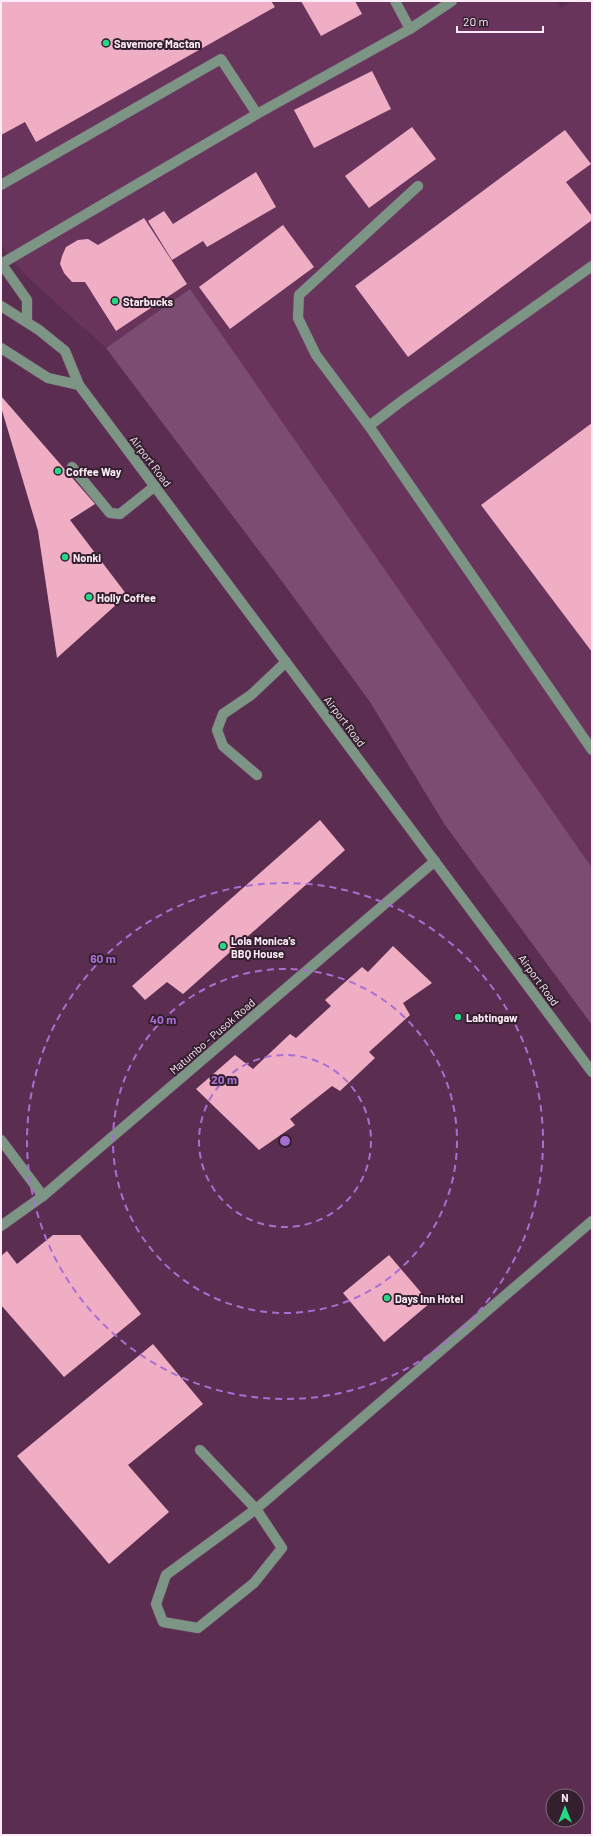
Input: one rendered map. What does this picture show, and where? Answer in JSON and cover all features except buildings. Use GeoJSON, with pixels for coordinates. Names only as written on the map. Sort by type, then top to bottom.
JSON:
{"type":"FeatureCollection","features":[{"type":"Feature","properties":{"kind":"street"},"geometry":{"type":"LineString","coordinates":[[395,1],[410,29]]}},
{"type":"Feature","properties":{"kind":"street"},"geometry":{"type":"LineString","coordinates":[[27,322],[27,300],[1,263],[257,114],[410,29],[452,1]]}},
{"type":"Feature","properties":{"kind":"street"},"geometry":{"type":"LineString","coordinates":[[1,185],[221,59],[257,114]]}},
{"type":"Feature","properties":{"kind":"street"},"geometry":{"type":"LineString","coordinates":[[418,186],[299,295],[298,318],[316,355],[369,426],[592,750]]}},
{"type":"Feature","properties":{"kind":"street"},"geometry":{"type":"LineString","coordinates":[[369,426],[403,400],[592,266]]}},
{"type":"Feature","properties":{"kind":"street","name":"Airport Road"},"geometry":{"type":"LineString","coordinates":[[1,306],[27,322],[65,351],[79,384],[592,1072]]}},
{"type":"Feature","properties":{"kind":"street"},"geometry":{"type":"LineString","coordinates":[[1,348],[48,378],[79,384]]}},
{"type":"Feature","properties":{"kind":"street"},"geometry":{"type":"LineString","coordinates":[[72,467],[110,513],[120,514],[155,486]]}},
{"type":"Feature","properties":{"kind":"street"},"geometry":{"type":"LineString","coordinates":[[257,775],[223,746],[217,730],[223,714],[251,695],[286,662]]}},
{"type":"Feature","properties":{"kind":"street","name":"Matumbo - Pusok Road"},"geometry":{"type":"LineString","coordinates":[[1,1226],[43,1196],[435,861]]}},
{"type":"Feature","properties":{"kind":"street"},"geometry":{"type":"LineString","coordinates":[[1,1140],[43,1196]]}},
{"type":"Feature","properties":{"kind":"street"},"geometry":{"type":"LineString","coordinates":[[200,1450],[256,1509],[282,1548],[254,1583],[198,1628],[163,1622],[156,1604],[166,1575],[256,1509],[592,1221]]}},
{"type":"Feature","properties":{"kind":"shaded area"},"geometry":{"type":"Polygon","coordinates":[[[1,1],[555,1],[561,8],[572,1],[592,1],[592,868],[190,289],[106,348],[23,273],[1,244],[1,1]]]}},
{"type":"Feature","properties":{"kind":"shaded area"},"geometry":{"type":"Polygon","coordinates":[[[190,289],[592,868],[592,1025],[445,825],[370,702],[281,580],[106,348],[190,289]]]}},
{"type":"Feature","properties":{"kind":"place","name":"Savemore Mactan"},"geometry":{"type":"Point","coordinates":[106,43]}},
{"type":"Feature","properties":{"kind":"place","name":"Starbucks"},"geometry":{"type":"Point","coordinates":[115,301]}},
{"type":"Feature","properties":{"kind":"place","name":"Coffee Way"},"geometry":{"type":"Point","coordinates":[58,471]}},
{"type":"Feature","properties":{"kind":"place","name":"Nonki"},"geometry":{"type":"Point","coordinates":[65,557]}},
{"type":"Feature","properties":{"kind":"place","name":"Holly Coffee"},"geometry":{"type":"Point","coordinates":[89,597]}},
{"type":"Feature","properties":{"kind":"place","name":"Lola Monica's BBQ House"},"geometry":{"type":"Point","coordinates":[223,946]}},
{"type":"Feature","properties":{"kind":"place","name":"Labtingaw"},"geometry":{"type":"Point","coordinates":[458,1017]}},
{"type":"Feature","properties":{"kind":"place","name":"Days Inn Hotel"},"geometry":{"type":"Point","coordinates":[387,1298]}}]}
